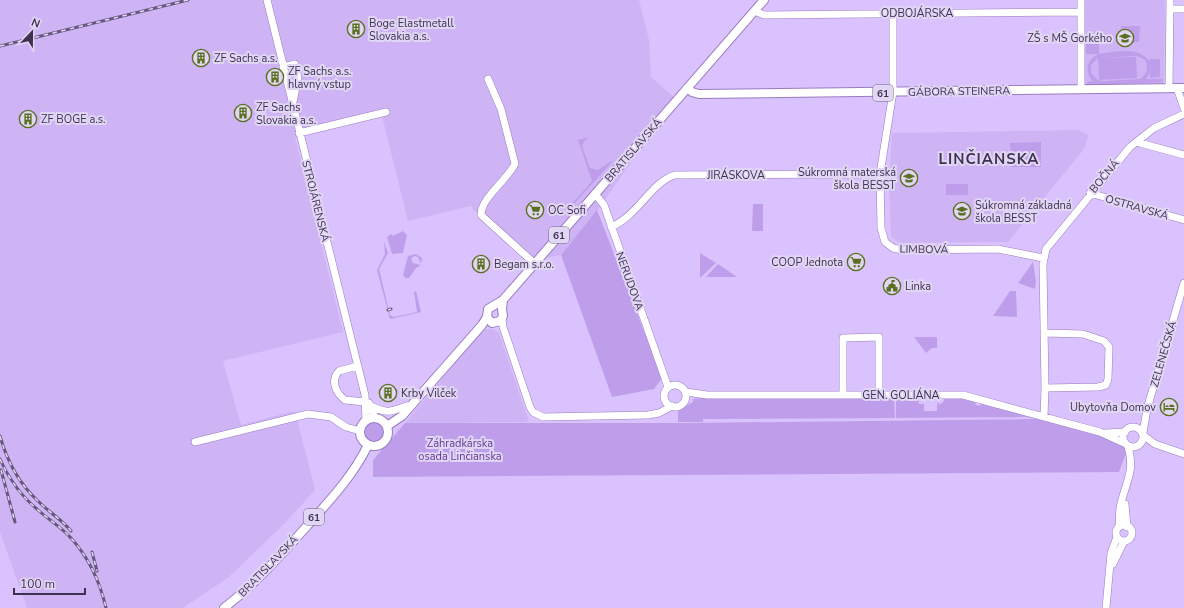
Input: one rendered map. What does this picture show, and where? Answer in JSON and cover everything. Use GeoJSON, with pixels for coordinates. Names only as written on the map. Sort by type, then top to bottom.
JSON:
{"type":"FeatureCollection","features":[{"type":"Feature","properties":{"kind":"main road","name":"BRATISLAVSKÁ"},"geometry":{"type":"LineString","coordinates":[[387,426],[402,416],[411,405],[493,324],[488,309],[500,305],[534,263],[764,0]]}},
{"type":"Feature","properties":{"kind":"main road","name":"GÁBORA STEINERA"},"geometry":{"type":"LineString","coordinates":[[688,88],[692,92],[700,94],[1177,88]]}},
{"type":"Feature","properties":{"kind":"main road"},"geometry":{"type":"LineString","coordinates":[[493,324],[503,313],[500,305]]}},
{"type":"Feature","properties":{"kind":"main road"},"geometry":{"type":"LineString","coordinates":[[375,418],[383,420],[389,432],[385,442],[376,446],[368,445],[362,439],[360,431],[366,420],[375,418]]}},
{"type":"Feature","properties":{"kind":"main road","name":"BRATISLAVSKÁ"},"geometry":{"type":"LineString","coordinates":[[224,608],[265,572],[339,490],[360,462],[368,445]]}},
{"type":"Feature","properties":{"kind":"street","name":"STROJÁRENSKÁ"},"geometry":{"type":"LineString","coordinates":[[266,0],[367,400]]}},
{"type":"Feature","properties":{"kind":"street"},"geometry":{"type":"LineString","coordinates":[[1081,0],[1081,90]]}},
{"type":"Feature","properties":{"kind":"street"},"geometry":{"type":"LineString","coordinates":[[1170,0],[1177,88],[1184,108]]}},
{"type":"Feature","properties":{"kind":"street"},"geometry":{"type":"LineString","coordinates":[[1170,9],[1184,9]]}},
{"type":"Feature","properties":{"kind":"street","name":"ODBOJÁRSKA"},"geometry":{"type":"LineString","coordinates":[[755,11],[764,15],[1081,12]]}},
{"type":"Feature","properties":{"kind":"street","name":"LIMBOVÁ"},"geometry":{"type":"LineString","coordinates":[[893,13],[893,92],[880,174],[881,234],[885,242],[893,248],[902,250],[998,249],[1043,258]]}},
{"type":"Feature","properties":{"kind":"street"},"geometry":{"type":"LineString","coordinates":[[283,66],[295,64],[298,77],[292,106]]}},
{"type":"Feature","properties":{"kind":"street"},"geometry":{"type":"LineString","coordinates":[[488,79],[501,109],[515,164],[511,172],[484,204],[481,215],[534,263]]}},
{"type":"Feature","properties":{"kind":"street"},"geometry":{"type":"LineString","coordinates":[[299,133],[386,112]]}},
{"type":"Feature","properties":{"kind":"street","name":"BOČNÁ"},"geometry":{"type":"LineString","coordinates":[[1043,258],[1046,248],[1117,160],[1136,142],[1157,126],[1184,114]]}},
{"type":"Feature","properties":{"kind":"street"},"geometry":{"type":"LineString","coordinates":[[1136,142],[1184,155]]}},
{"type":"Feature","properties":{"kind":"street","name":"JIRÁSKOVA"},"geometry":{"type":"LineString","coordinates":[[611,227],[627,218],[664,180],[676,175],[880,174]]}},
{"type":"Feature","properties":{"kind":"street","name":"OSTRAVSKÁ"},"geometry":{"type":"LineString","coordinates":[[1090,193],[1184,220]]}},
{"type":"Feature","properties":{"kind":"street","name":"NERUDOVA"},"geometry":{"type":"LineString","coordinates":[[595,194],[602,200],[664,371],[672,386]]}},
{"type":"Feature","properties":{"kind":"street"},"geometry":{"type":"LineString","coordinates":[[1043,258],[1044,417]]}},
{"type":"Feature","properties":{"kind":"street","name":"ZELENEČSKÁ"},"geometry":{"type":"LineString","coordinates":[[1125,432],[1129,428],[1135,427],[1141,422],[1147,409],[1181,299],[1184,283]]}},
{"type":"Feature","properties":{"kind":"street"},"geometry":{"type":"LineString","coordinates":[[493,324],[530,407],[538,415],[543,417],[659,414],[669,404],[681,405],[686,396],[682,387],[672,386],[664,396],[669,404]]}},
{"type":"Feature","properties":{"kind":"street"},"geometry":{"type":"LineString","coordinates":[[1044,333],[1083,334],[1104,341],[1108,347],[1108,379],[1106,385],[1098,387],[1045,388]]}},
{"type":"Feature","properties":{"kind":"street"},"geometry":{"type":"LineString","coordinates":[[843,395],[843,338],[879,338],[879,394]]}},
{"type":"Feature","properties":{"kind":"street"},"geometry":{"type":"LineString","coordinates":[[358,366],[339,371],[335,377],[335,387],[340,396],[345,400],[367,400],[381,410],[392,412],[411,405]]}},
{"type":"Feature","properties":{"kind":"street","name":"GEN. GOLIÁNA"},"geometry":{"type":"LineString","coordinates":[[686,396],[879,394],[963,395],[1100,432],[1126,445]]}},
{"type":"Feature","properties":{"kind":"street"},"geometry":{"type":"LineString","coordinates":[[367,400],[375,418]]}},
{"type":"Feature","properties":{"kind":"street"},"geometry":{"type":"LineString","coordinates":[[366,420],[367,400]]}},
{"type":"Feature","properties":{"kind":"street","name":"ZELENEČSKÁ"},"geometry":{"type":"LineString","coordinates":[[1126,494],[1132,458],[1143,434],[1147,409]]}},
{"type":"Feature","properties":{"kind":"street"},"geometry":{"type":"LineString","coordinates":[[195,442],[308,414],[331,417],[346,427],[360,431]]}},
{"type":"Feature","properties":{"kind":"street"},"geometry":{"type":"LineString","coordinates":[[1135,427],[1155,444],[1184,454]]}},
{"type":"Feature","properties":{"kind":"street","name":"GEN. GOLIÁNA"},"geometry":{"type":"LineString","coordinates":[[1100,432],[1125,432]]}},
{"type":"Feature","properties":{"kind":"street"},"geometry":{"type":"LineString","coordinates":[[1125,432],[1123,437],[1132,458]]}},
{"type":"Feature","properties":{"kind":"street"},"geometry":{"type":"LineString","coordinates":[[1126,445],[1138,446],[1155,444]]}},
{"type":"Feature","properties":{"kind":"street"},"geometry":{"type":"LineString","coordinates":[[1110,570],[1124,541],[1131,535],[1128,527],[1125,505],[1126,494]]}},
{"type":"Feature","properties":{"kind":"street"},"geometry":{"type":"LineString","coordinates":[[1106,608],[1111,553],[1117,537],[1116,531],[1119,527],[1120,508],[1126,494]]}},
{"type":"Feature","properties":{"kind":"street"},"geometry":{"type":"LineString","coordinates":[[1119,527],[1128,527]]}},
{"type":"Feature","properties":{"kind":"street"},"geometry":{"type":"LineString","coordinates":[[1117,537],[1124,541]]}},
{"type":"Feature","properties":{"kind":"shaded area"},"geometry":{"type":"Polygon","coordinates":[[[0,0],[639,0],[649,40],[651,77],[675,98],[598,210],[561,255],[533,260],[474,211],[471,206],[408,221],[382,116],[295,137],[343,332],[223,361],[241,425],[295,411],[315,490],[284,524],[229,577],[183,608],[27,608],[0,532],[0,0]]]}},
{"type":"Feature","properties":{"kind":"shaded area","name":"ZŠ s MŠ Gorkého"},"geometry":{"type":"Polygon","coordinates":[[[1085,0],[1165,0],[1164,86],[1084,87],[1085,0]]]}},
{"type":"Feature","properties":{"kind":"shaded area","name":"Súkromná základná škola BESST"},"geometry":{"type":"Polygon","coordinates":[[[1077,130],[1089,135],[1084,149],[1008,242],[899,243],[891,236],[889,186],[892,133],[1077,130]]]}},
{"type":"Feature","properties":{"kind":"shaded area"},"geometry":{"type":"Polygon","coordinates":[[[493,329],[499,333],[529,422],[405,423],[482,331],[493,329]]]}},
{"type":"Feature","properties":{"kind":"green space"},"geometry":{"type":"Polygon","coordinates":[[[1121,26],[1140,26],[1139,42],[1121,43],[1121,26]]]}},
{"type":"Feature","properties":{"kind":"green space"},"geometry":{"type":"Polygon","coordinates":[[[1086,44],[1099,44],[1099,54],[1127,51],[1140,54],[1149,61],[1150,59],[1160,59],[1160,77],[1150,78],[1150,73],[1146,79],[1162,79],[1163,82],[1087,85],[1087,82],[1092,81],[1088,73],[1089,63],[1094,56],[1098,54],[1086,54],[1086,44]],[[1137,56],[1099,58],[1136,57],[1137,78],[1099,80],[1098,58],[1091,65],[1091,73],[1098,80],[1102,81],[1140,79],[1147,71],[1145,60],[1137,56]]]}},
{"type":"Feature","properties":{"kind":"green space"},"geometry":{"type":"Polygon","coordinates":[[[590,137],[585,140],[582,146],[590,168],[598,170],[611,161],[612,162],[564,215],[563,214],[592,181],[578,140],[590,137]]]}},
{"type":"Feature","properties":{"kind":"green space"},"geometry":{"type":"Polygon","coordinates":[[[1041,142],[1041,167],[1011,167],[1010,143],[1041,142]]]}},
{"type":"Feature","properties":{"kind":"green space"},"geometry":{"type":"Polygon","coordinates":[[[946,184],[968,184],[968,195],[946,195],[946,184]]]}},
{"type":"Feature","properties":{"kind":"green space"},"geometry":{"type":"Polygon","coordinates":[[[753,204],[763,204],[763,231],[752,231],[753,204]]]}},
{"type":"Feature","properties":{"kind":"green space"},"geometry":{"type":"Polygon","coordinates":[[[597,210],[662,378],[654,389],[612,397],[561,255],[597,210]]]}},
{"type":"Feature","properties":{"kind":"green space"},"geometry":{"type":"Polygon","coordinates":[[[403,231],[407,235],[403,253],[392,254],[387,237],[391,234],[394,237],[393,234],[395,235],[403,231]]]}},
{"type":"Feature","properties":{"kind":"green space"},"geometry":{"type":"Polygon","coordinates":[[[384,242],[388,253],[379,269],[390,315],[394,317],[417,312],[414,292],[416,291],[421,312],[390,319],[377,270],[385,254],[384,242]]]}},
{"type":"Feature","properties":{"kind":"green space"},"geometry":{"type":"Polygon","coordinates":[[[700,253],[716,263],[701,277],[700,277],[700,253]]]}},
{"type":"Feature","properties":{"kind":"green space"},"geometry":{"type":"Polygon","coordinates":[[[416,254],[422,258],[421,264],[418,257],[414,256],[411,259],[413,263],[421,265],[416,268],[409,278],[405,278],[403,275],[408,256],[416,254]]]}},
{"type":"Feature","properties":{"kind":"green space"},"geometry":{"type":"Polygon","coordinates":[[[1033,262],[1036,282],[1035,289],[1018,283],[1033,262]]]}},
{"type":"Feature","properties":{"kind":"green space"},"geometry":{"type":"Polygon","coordinates":[[[718,264],[737,277],[706,277],[718,264]]]}},
{"type":"Feature","properties":{"kind":"green space"},"geometry":{"type":"Polygon","coordinates":[[[1010,291],[1016,291],[1017,317],[993,316],[1010,291]]]}},
{"type":"Feature","properties":{"kind":"green space"},"geometry":{"type":"Polygon","coordinates":[[[914,337],[937,337],[937,348],[932,348],[926,353],[914,337]]]}},
{"type":"Feature","properties":{"kind":"green space"},"geometry":{"type":"Polygon","coordinates":[[[819,397],[847,399],[894,397],[895,418],[703,419],[703,422],[678,422],[678,410],[693,402],[693,399],[819,397]]]}},
{"type":"Feature","properties":{"kind":"green space","name":"Záhradkárska osada Linčianska"},"geometry":{"type":"Polygon","coordinates":[[[896,397],[918,398],[919,404],[924,404],[924,411],[937,411],[937,403],[940,403],[938,406],[944,401],[945,397],[974,400],[976,405],[980,406],[982,402],[1114,440],[1128,448],[1119,472],[373,477],[373,460],[405,423],[687,423],[1035,419],[1027,417],[896,418],[896,397]]]}},
{"type":"Feature","properties":{"kind":"green space"},"geometry":{"type":"Polygon","coordinates":[[[374,422],[381,425],[384,432],[381,439],[374,442],[367,439],[364,432],[367,425],[374,422]]]}},
{"type":"Feature","properties":{"kind":"railway"},"geometry":{"type":"LineString","coordinates":[[0,46],[188,0]]}},
{"type":"Feature","properties":{"kind":"railway"},"geometry":{"type":"LineString","coordinates":[[0,436],[10,463],[25,488],[71,531]]}},
{"type":"Feature","properties":{"kind":"railway"},"geometry":{"type":"LineString","coordinates":[[0,459],[11,480],[21,493],[42,514],[67,534],[83,554],[101,589],[106,608]]}},
{"type":"Feature","properties":{"kind":"railway"},"geometry":{"type":"LineString","coordinates":[[1,470],[15,522]]}},
{"type":"Feature","properties":{"kind":"railway"},"geometry":{"type":"LineString","coordinates":[[92,552],[97,571]]}},
{"type":"Feature","properties":{"kind":"place","name":"Boge Elastmetall Slovakia a.s."},"geometry":{"type":"Point","coordinates":[356,29]}},
{"type":"Feature","properties":{"kind":"place","name":"ZŠ s MŠ Gorkého"},"geometry":{"type":"Point","coordinates":[1125,38]}},
{"type":"Feature","properties":{"kind":"place","name":"ZF Sachs a.s."},"geometry":{"type":"Point","coordinates":[201,58]}},
{"type":"Feature","properties":{"kind":"place","name":"ZF Sachs a.s. hlavný vstup"},"geometry":{"type":"Point","coordinates":[275,77]}},
{"type":"Feature","properties":{"kind":"place","name":"ZF Sachs Slovakia a.s."},"geometry":{"type":"Point","coordinates":[243,113]}},
{"type":"Feature","properties":{"kind":"place","name":"ZF BOGE a.s."},"geometry":{"type":"Point","coordinates":[28,119]}},
{"type":"Feature","properties":{"kind":"place","name":"Súkromná materská škola BESST"},"geometry":{"type":"Point","coordinates":[909,178]}},
{"type":"Feature","properties":{"kind":"place","name":"OC Sofi"},"geometry":{"type":"Point","coordinates":[535,210]}},
{"type":"Feature","properties":{"kind":"place","name":"Súkromná základná škola BESST"},"geometry":{"type":"Point","coordinates":[962,211]}},
{"type":"Feature","properties":{"kind":"place","name":"COOP Jednota"},"geometry":{"type":"Point","coordinates":[856,262]}},
{"type":"Feature","properties":{"kind":"place","name":"Begam s.r.o."},"geometry":{"type":"Point","coordinates":[481,264]}},
{"type":"Feature","properties":{"kind":"place","name":"Linka"},"geometry":{"type":"Point","coordinates":[892,286]}},
{"type":"Feature","properties":{"kind":"place","name":"Krby Vilček"},"geometry":{"type":"Point","coordinates":[388,393]}},
{"type":"Feature","properties":{"kind":"place","name":"Ubytovňa Domov"},"geometry":{"type":"Point","coordinates":[1169,407]}},
{"type":"Feature","properties":{"kind":"district","name":"LINČIANSKA"},"geometry":{"type":"Point","coordinates":[989,159]}}]}
